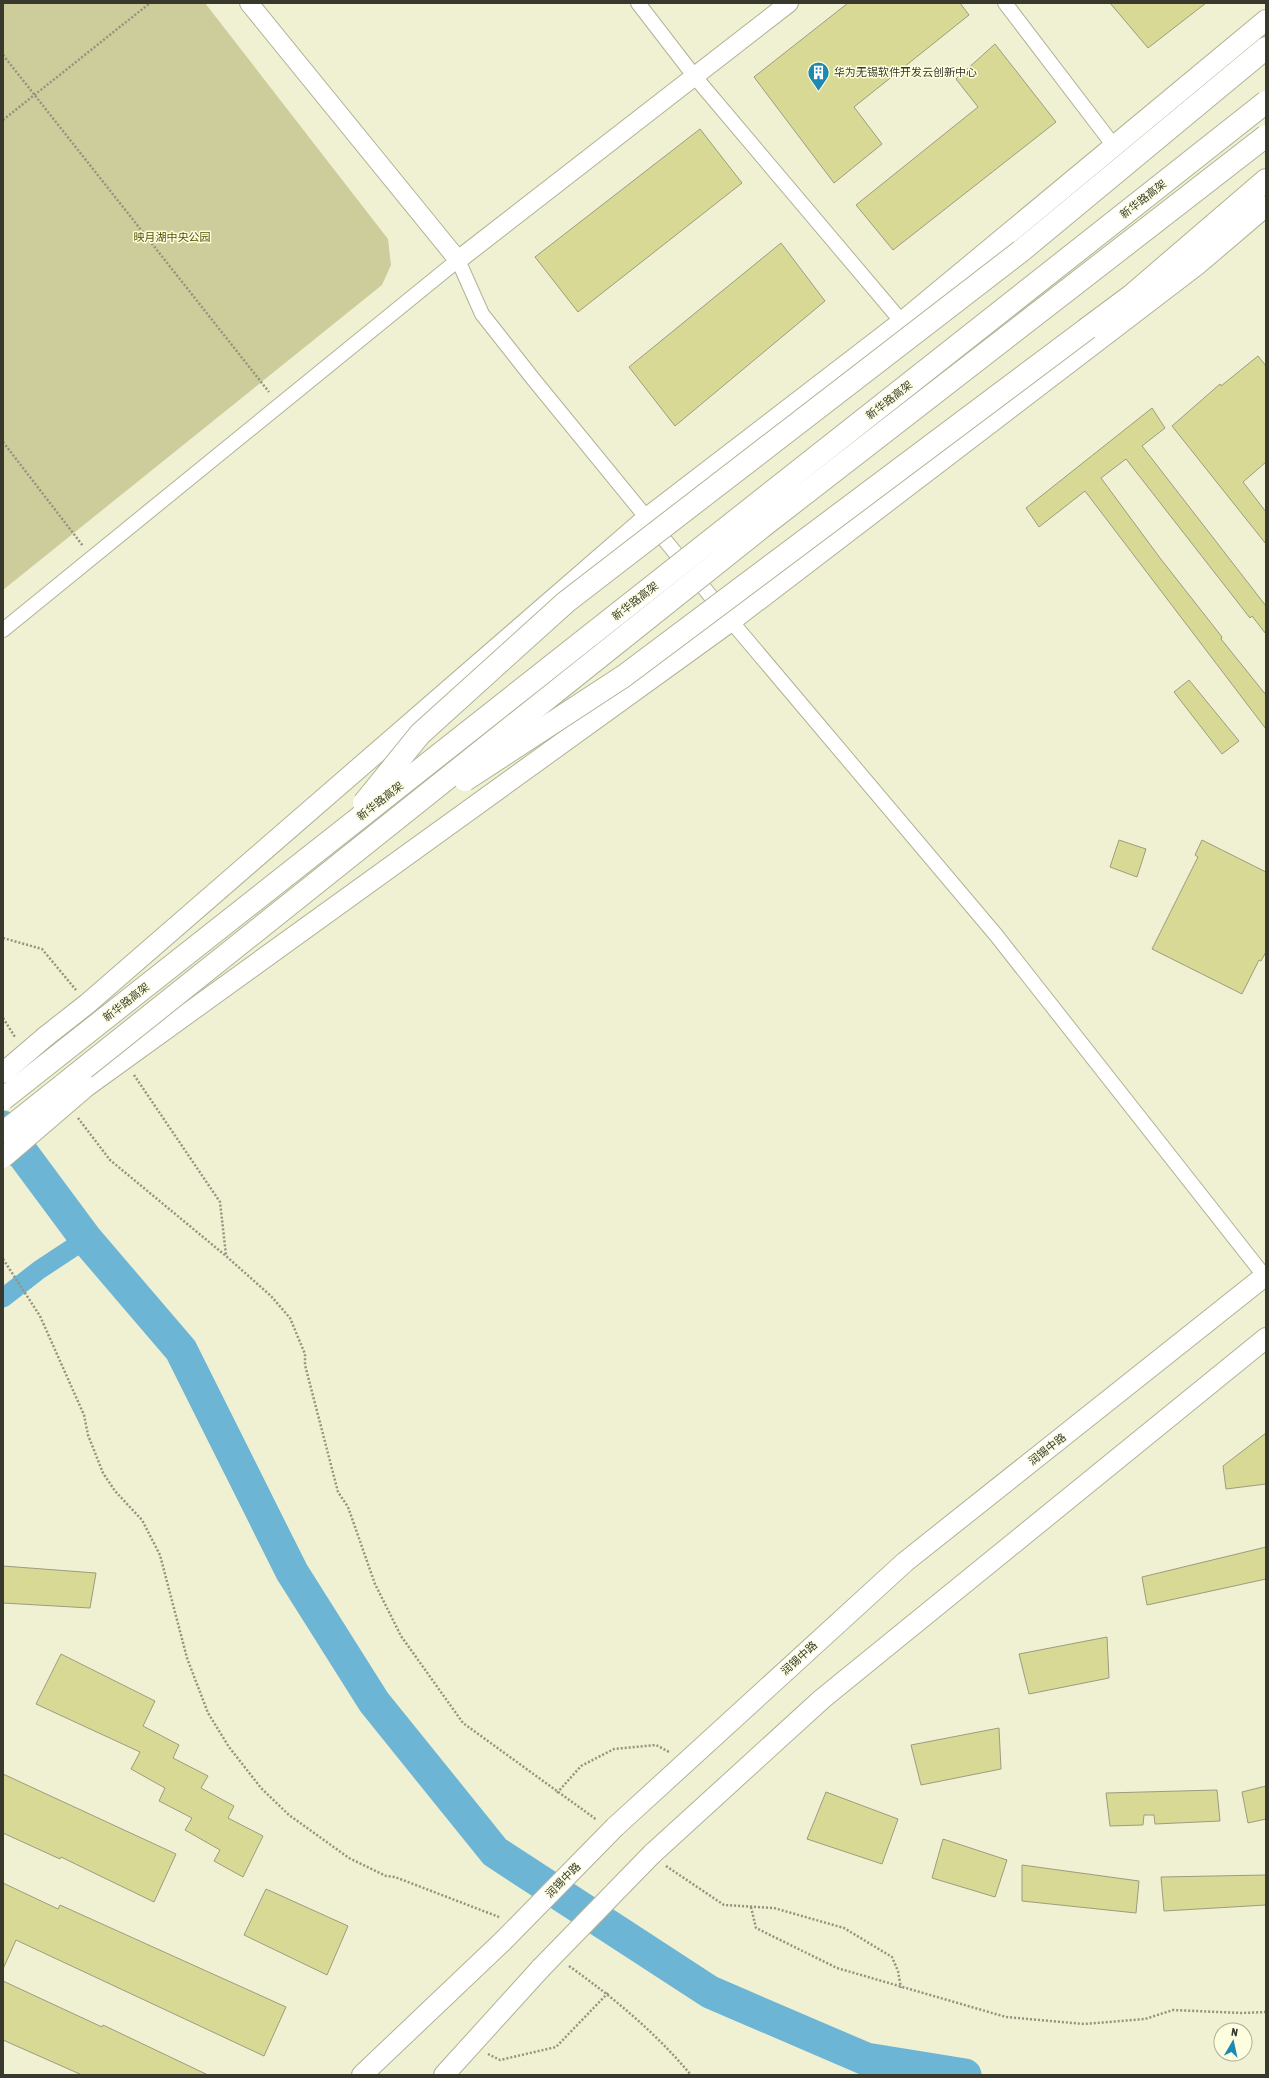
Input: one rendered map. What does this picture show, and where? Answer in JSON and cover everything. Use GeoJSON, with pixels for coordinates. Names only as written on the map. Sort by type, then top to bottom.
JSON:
{"type":"FeatureCollection","features":[{"type":"Feature","properties":{"kind":"highway"},"geometry":{"type":"LineString","coordinates":[[339,834],[420,734],[566,602],[1021,251],[1266,48]]}},
{"type":"Feature","properties":{"kind":"highway","name":"新华路高架"},"geometry":{"type":"LineString","coordinates":[[3,1099],[1266,102]]}},
{"type":"Feature","properties":{"kind":"highway","name":"新华路高架"},"geometry":{"type":"LineString","coordinates":[[3,1133],[767,523],[1266,136]]}},
{"type":"Feature","properties":{"kind":"highway"},"geometry":{"type":"LineString","coordinates":[[350,856],[624,676],[1131,296],[1266,180]]}},
{"type":"Feature","properties":{"kind":"main road"},"geometry":{"type":"LineString","coordinates":[[3,1073],[87,1004],[647,518],[902,322],[1266,20]]}},
{"type":"Feature","properties":{"kind":"main road"},"geometry":{"type":"LineString","coordinates":[[3,1158],[87,1086],[731,621],[1198,264],[1266,206]]}},
{"type":"Feature","properties":{"kind":"main road","name":"润锡中路"},"geometry":{"type":"LineString","coordinates":[[362,2075],[503,1941],[609,1825],[687,1761],[905,1562],[1265,1277]]}},
{"type":"Feature","properties":{"kind":"main road"},"geometry":{"type":"LineString","coordinates":[[444,2075],[541,1968],[822,1699],[1266,1338]]}},
{"type":"Feature","properties":{"kind":"street"},"geometry":{"type":"LineString","coordinates":[[249,3],[458,260],[482,314],[731,621],[996,935],[1265,1277]]}},
{"type":"Feature","properties":{"kind":"street"},"geometry":{"type":"LineString","coordinates":[[638,3],[695,77],[902,322]]}},
{"type":"Feature","properties":{"kind":"street"},"geometry":{"type":"LineString","coordinates":[[3,630],[458,260],[789,3]]}},
{"type":"Feature","properties":{"kind":"street"},"geometry":{"type":"LineString","coordinates":[[1005,3],[1114,146]]}},
{"type":"Feature","properties":{"kind":"path"},"geometry":{"type":"LineString","coordinates":[[3,120],[150,3]]}},
{"type":"Feature","properties":{"kind":"path"},"geometry":{"type":"LineString","coordinates":[[3,55],[280,405]]}},
{"type":"Feature","properties":{"kind":"path"},"geometry":{"type":"LineString","coordinates":[[3,442],[91,558]]}},
{"type":"Feature","properties":{"kind":"path"},"geometry":{"type":"LineString","coordinates":[[3,938],[42,949],[87,1004]]}},
{"type":"Feature","properties":{"kind":"path"},"geometry":{"type":"LineString","coordinates":[[3,1018],[20,1043]]}},
{"type":"Feature","properties":{"kind":"path"},"geometry":{"type":"LineString","coordinates":[[124,1059],[220,1202],[226,1256]]}},
{"type":"Feature","properties":{"kind":"path"},"geometry":{"type":"LineString","coordinates":[[77,1117],[110,1160],[226,1256],[271,1296],[290,1318],[305,1354],[305,1366],[338,1492],[348,1508],[375,1584],[401,1636],[463,1723],[557,1793],[609,1825]]}},
{"type":"Feature","properties":{"kind":"path"},"geometry":{"type":"LineString","coordinates":[[4,1260],[40,1316],[84,1416],[88,1435],[103,1473],[114,1490],[142,1520],[160,1555],[187,1658],[208,1713],[230,1747],[261,1788],[289,1815],[349,1858],[386,1876],[395,1877],[500,1918]]}},
{"type":"Feature","properties":{"kind":"path"},"geometry":{"type":"LineString","coordinates":[[557,1793],[580,1766],[614,1749],[656,1745],[687,1761]]}},
{"type":"Feature","properties":{"kind":"path"},"geometry":{"type":"LineString","coordinates":[[656,1858],[724,1905],[774,1908],[844,1928],[892,1957],[898,1971],[902,1988]]}},
{"type":"Feature","properties":{"kind":"path"},"geometry":{"type":"LineString","coordinates":[[751,1906],[756,1928],[837,1968],[1006,2017],[1084,2024],[1145,2019],[1173,2010],[1241,2013],[1266,2012]]}},
{"type":"Feature","properties":{"kind":"path"},"geometry":{"type":"LineString","coordinates":[[564,1962],[608,1993],[664,2043],[691,2075]]}},
{"type":"Feature","properties":{"kind":"path"},"geometry":{"type":"LineString","coordinates":[[470,2046],[500,2060],[556,2047],[608,1993]]}},
{"type":"Feature","properties":{"kind":"green space","name":"映月湖中央公园"},"geometry":{"type":"Polygon","coordinates":[[[3,3],[205,3],[388,239],[391,265],[382,285],[3,590],[3,3]]]}},
{"type":"Feature","properties":{"kind":"building","name":"华为无锡软件开发云创新中心"},"geometry":{"type":"Polygon","coordinates":[[[848,3],[960,3],[969,15],[854,107],[882,144],[834,183],[754,77],[848,3]]]}},
{"type":"Feature","properties":{"kind":"building"},"geometry":{"type":"Polygon","coordinates":[[[1110,3],[1206,3],[1148,48],[1110,3]]]}},
{"type":"Feature","properties":{"kind":"building"},"geometry":{"type":"Polygon","coordinates":[[[995,44],[1056,122],[893,250],[856,205],[978,107],[956,79],[995,44]]]}},
{"type":"Feature","properties":{"kind":"building"},"geometry":{"type":"Polygon","coordinates":[[[700,129],[742,183],[578,312],[535,257],[700,129]]]}},
{"type":"Feature","properties":{"kind":"building"},"geometry":{"type":"Polygon","coordinates":[[[781,243],[825,301],[675,426],[629,367],[781,243]]]}},
{"type":"Feature","properties":{"kind":"building"},"geometry":{"type":"Polygon","coordinates":[[[1258,356],[1266,366],[1266,462],[1243,482],[1266,512],[1266,544],[1172,426],[1220,384],[1221,386],[1258,356]]]}},
{"type":"Feature","properties":{"kind":"building"},"geometry":{"type":"Polygon","coordinates":[[[1152,408],[1165,428],[1142,446],[1266,606],[1266,634],[1252,616],[1250,618],[1126,459],[1101,478],[1160,558],[1222,637],[1221,639],[1266,695],[1266,729],[1085,491],[1039,527],[1026,508],[1152,408]]]}},
{"type":"Feature","properties":{"kind":"building"},"geometry":{"type":"Polygon","coordinates":[[[1189,680],[1239,741],[1222,754],[1174,692],[1189,680]]]}},
{"type":"Feature","properties":{"kind":"building"},"geometry":{"type":"Polygon","coordinates":[[[1119,840],[1146,849],[1137,877],[1110,867],[1119,840]]]}},
{"type":"Feature","properties":{"kind":"building"},"geometry":{"type":"Polygon","coordinates":[[[1202,840],[1266,872],[1266,952],[1261,961],[1259,960],[1242,994],[1152,949],[1198,857],[1195,855],[1202,840]]]}},
{"type":"Feature","properties":{"kind":"building"},"geometry":{"type":"Polygon","coordinates":[[[1266,1433],[1266,1484],[1226,1489],[1223,1466],[1266,1433]]]}},
{"type":"Feature","properties":{"kind":"building"},"geometry":{"type":"Polygon","coordinates":[[[1266,1547],[1266,1579],[1147,1605],[1142,1577],[1266,1547]]]}},
{"type":"Feature","properties":{"kind":"building"},"geometry":{"type":"Polygon","coordinates":[[[3,1566],[96,1573],[90,1608],[3,1603],[3,1566]]]}},
{"type":"Feature","properties":{"kind":"building"},"geometry":{"type":"Polygon","coordinates":[[[1107,1637],[1109,1678],[1029,1694],[1019,1654],[1107,1637]]]}},
{"type":"Feature","properties":{"kind":"building"},"geometry":{"type":"Polygon","coordinates":[[[61,1654],[155,1701],[143,1726],[179,1745],[173,1758],[208,1776],[201,1788],[234,1806],[228,1818],[263,1836],[243,1877],[214,1861],[220,1850],[185,1830],[192,1818],[159,1801],[165,1788],[131,1769],[140,1752],[36,1704],[61,1654]]]}},
{"type":"Feature","properties":{"kind":"building"},"geometry":{"type":"Polygon","coordinates":[[[999,1728],[1001,1769],[921,1785],[911,1745],[999,1728]]]}},
{"type":"Feature","properties":{"kind":"building"},"geometry":{"type":"Polygon","coordinates":[[[3,1774],[176,1854],[154,1902],[61,1857],[60,1859],[3,1833],[3,1774]]]}},
{"type":"Feature","properties":{"kind":"building"},"geometry":{"type":"Polygon","coordinates":[[[1266,1786],[1266,1819],[1248,1823],[1242,1792],[1266,1786]]]}},
{"type":"Feature","properties":{"kind":"building"},"geometry":{"type":"Polygon","coordinates":[[[1217,1790],[1220,1821],[1155,1824],[1154,1815],[1144,1815],[1143,1825],[1110,1826],[1106,1793],[1217,1790]]]}},
{"type":"Feature","properties":{"kind":"building"},"geometry":{"type":"Polygon","coordinates":[[[826,1792],[898,1819],[882,1864],[807,1839],[826,1792]]]}},
{"type":"Feature","properties":{"kind":"building"},"geometry":{"type":"Polygon","coordinates":[[[943,1839],[1007,1860],[995,1897],[932,1878],[943,1839]]]}},
{"type":"Feature","properties":{"kind":"building"},"geometry":{"type":"Polygon","coordinates":[[[1022,1865],[1139,1881],[1136,1913],[1022,1901],[1022,1865]]]}},
{"type":"Feature","properties":{"kind":"building"},"geometry":{"type":"Polygon","coordinates":[[[1266,1875],[1266,1905],[1164,1911],[1161,1877],[1266,1875]]]}},
{"type":"Feature","properties":{"kind":"building"},"geometry":{"type":"Polygon","coordinates":[[[3,1883],[58,1909],[60,1905],[286,2007],[264,2056],[16,1940],[3,1969],[3,1883]]]}},
{"type":"Feature","properties":{"kind":"building"},"geometry":{"type":"Polygon","coordinates":[[[266,1889],[348,1926],[327,1975],[244,1935],[266,1889]]]}},
{"type":"Feature","properties":{"kind":"building"},"geometry":{"type":"Polygon","coordinates":[[[3,1981],[102,2027],[103,2025],[208,2075],[82,2075],[3,2040],[3,1981]]]}},
{"type":"Feature","properties":{"kind":"waterway"},"geometry":{"type":"LineString","coordinates":[[3,1127],[86,1239],[181,1350],[292,1572],[374,1702],[495,1852],[710,1992],[866,2059],[965,2075]]}},
{"type":"Feature","properties":{"kind":"waterway"},"geometry":{"type":"LineString","coordinates":[[3,1298],[39,1270],[86,1239]]}},
{"type":"Feature","properties":{"kind":"place","name":"华为无锡软件开发云创新中心"},"geometry":{"type":"Point","coordinates":[819,92]}}]}
